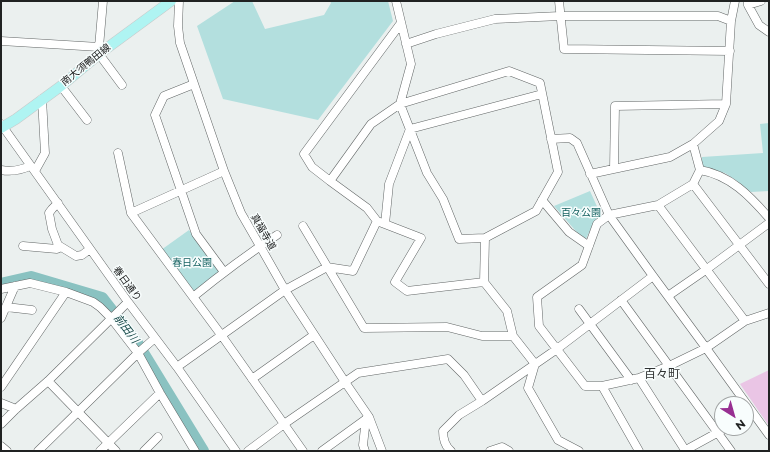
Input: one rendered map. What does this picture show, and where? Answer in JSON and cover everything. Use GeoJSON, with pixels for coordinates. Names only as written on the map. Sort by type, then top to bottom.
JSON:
{"type":"FeatureCollection","features":[{"type":"Feature","properties":{"kind":"main road","name":"南大須鴨田線"},"geometry":{"type":"LineString","coordinates":[[2,126],[16,119],[61,86],[100,50],[171,1]]}},
{"type":"Feature","properties":{"kind":"street"},"geometry":{"type":"LineString","coordinates":[[103,1],[100,50],[122,85]]}},
{"type":"Feature","properties":{"kind":"street","name":"真福寺道"},"geometry":{"type":"LineString","coordinates":[[179,1],[180,43],[224,171],[241,213],[285,290],[368,418],[382,451]]}},
{"type":"Feature","properties":{"kind":"street"},"geometry":{"type":"LineString","coordinates":[[330,181],[371,124],[400,104],[509,71],[540,83],[558,172],[536,211],[485,238],[459,240],[443,199],[427,173],[400,104],[411,64],[396,1]]}},
{"type":"Feature","properties":{"kind":"street"},"geometry":{"type":"LineString","coordinates":[[559,1],[564,49],[730,51]]}},
{"type":"Feature","properties":{"kind":"street"},"geometry":{"type":"LineString","coordinates":[[590,174],[670,157],[693,144],[718,121],[726,104],[731,21],[735,1]]}},
{"type":"Feature","properties":{"kind":"street"},"geometry":{"type":"LineString","coordinates":[[761,1],[748,3],[759,25],[769,32]]}},
{"type":"Feature","properties":{"kind":"street"},"geometry":{"type":"LineString","coordinates":[[406,44],[436,34],[495,19],[560,16],[718,16],[731,21]]}},
{"type":"Feature","properties":{"kind":"street"},"geometry":{"type":"LineString","coordinates":[[401,22],[304,154],[312,167],[367,208],[381,223],[421,238],[395,282],[407,291],[484,282]]}},
{"type":"Feature","properties":{"kind":"street"},"geometry":{"type":"LineString","coordinates":[[1,42],[100,50]]}},
{"type":"Feature","properties":{"kind":"street"},"geometry":{"type":"LineString","coordinates":[[194,84],[164,96],[156,115],[196,234],[224,272]]}},
{"type":"Feature","properties":{"kind":"street"},"geometry":{"type":"LineString","coordinates":[[61,86],[87,120]]}},
{"type":"Feature","properties":{"kind":"street"},"geometry":{"type":"LineString","coordinates":[[410,129],[542,94]]}},
{"type":"Feature","properties":{"kind":"street"},"geometry":{"type":"LineString","coordinates":[[1,170],[23,170],[33,168],[45,152],[42,99]]}},
{"type":"Feature","properties":{"kind":"street"},"geometry":{"type":"LineString","coordinates":[[614,169],[615,106],[726,104]]}},
{"type":"Feature","properties":{"kind":"street","name":"春日通り"},"geometry":{"type":"LineString","coordinates":[[2,126],[128,302],[177,367],[236,451]]}},
{"type":"Feature","properties":{"kind":"street"},"geometry":{"type":"LineString","coordinates":[[177,367],[285,290],[327,267],[353,271],[381,223],[389,184],[410,129]]}},
{"type":"Feature","properties":{"kind":"street"},"geometry":{"type":"LineString","coordinates":[[551,139],[570,138],[577,143],[609,215],[706,348],[738,396]]}},
{"type":"Feature","properties":{"kind":"street"},"geometry":{"type":"LineString","coordinates":[[693,144],[700,170],[693,184],[658,205],[609,215],[597,224],[582,265],[537,297],[539,326],[585,386],[602,386],[635,379],[669,366],[706,348],[745,321],[769,313]]}},
{"type":"Feature","properties":{"kind":"street"},"geometry":{"type":"LineString","coordinates":[[118,153],[131,213],[222,336],[304,451]]}},
{"type":"Feature","properties":{"kind":"street"},"geometry":{"type":"LineString","coordinates":[[700,170],[724,178],[734,184],[758,204],[769,218]]}},
{"type":"Feature","properties":{"kind":"street"},"geometry":{"type":"LineString","coordinates":[[131,213],[224,171]]}},
{"type":"Feature","properties":{"kind":"street"},"geometry":{"type":"LineString","coordinates":[[693,184],[769,284]]}},
{"type":"Feature","properties":{"kind":"street"},"geometry":{"type":"LineString","coordinates":[[542,200],[569,232],[589,246]]}},
{"type":"Feature","properties":{"kind":"street"},"geometry":{"type":"LineString","coordinates":[[58,203],[49,213],[52,229],[58,245],[76,256],[82,255],[90,248]]}},
{"type":"Feature","properties":{"kind":"street"},"geometry":{"type":"LineString","coordinates":[[658,205],[745,321]]}},
{"type":"Feature","properties":{"kind":"street"},"geometry":{"type":"LineString","coordinates":[[668,296],[707,270],[769,223]]}},
{"type":"Feature","properties":{"kind":"street"},"geometry":{"type":"LineString","coordinates":[[302,226],[364,328],[447,327],[482,336],[513,336]]}},
{"type":"Feature","properties":{"kind":"street"},"geometry":{"type":"LineString","coordinates":[[193,297],[224,272],[277,235]]}},
{"type":"Feature","properties":{"kind":"street"},"geometry":{"type":"LineString","coordinates":[[485,238],[484,282],[507,311],[513,336],[535,364]]}},
{"type":"Feature","properties":{"kind":"street"},"geometry":{"type":"LineString","coordinates":[[23,246],[57,249],[61,247]]}},
{"type":"Feature","properties":{"kind":"street"},"geometry":{"type":"LineString","coordinates":[[451,451],[447,447],[443,436],[443,431],[459,415],[482,401],[557,349],[653,276]]}},
{"type":"Feature","properties":{"kind":"street"},"geometry":{"type":"LineString","coordinates":[[1,289],[30,283],[66,292],[93,302],[100,307],[111,318],[138,353],[195,451]]}},
{"type":"Feature","properties":{"kind":"street"},"geometry":{"type":"LineString","coordinates":[[1,318],[15,286]]}},
{"type":"Feature","properties":{"kind":"street"},"geometry":{"type":"LineString","coordinates":[[1,387],[66,292]]}},
{"type":"Feature","properties":{"kind":"street"},"geometry":{"type":"LineString","coordinates":[[621,300],[714,429]]}},
{"type":"Feature","properties":{"kind":"street"},"geometry":{"type":"LineString","coordinates":[[1,424],[48,381],[128,302]]}},
{"type":"Feature","properties":{"kind":"street"},"geometry":{"type":"LineString","coordinates":[[6,307],[32,310]]}},
{"type":"Feature","properties":{"kind":"street"},"geometry":{"type":"LineString","coordinates":[[579,309],[635,379],[684,451],[714,435]]}},
{"type":"Feature","properties":{"kind":"street"},"geometry":{"type":"LineString","coordinates":[[252,379],[314,335]]}},
{"type":"Feature","properties":{"kind":"street"},"geometry":{"type":"LineString","coordinates":[[38,451],[147,344],[155,338]]}},
{"type":"Feature","properties":{"kind":"street"},"geometry":{"type":"LineString","coordinates":[[248,451],[284,424],[358,373],[448,359],[464,375],[482,401]]}},
{"type":"Feature","properties":{"kind":"street"},"geometry":{"type":"LineString","coordinates":[[535,364],[528,388],[558,440],[579,451]]}},
{"type":"Feature","properties":{"kind":"street"},"geometry":{"type":"LineString","coordinates":[[48,381],[116,451]]}},
{"type":"Feature","properties":{"kind":"street"},"geometry":{"type":"LineString","coordinates":[[602,386],[639,451]]}},
{"type":"Feature","properties":{"kind":"street"},"geometry":{"type":"LineString","coordinates":[[100,451],[160,393]]}},
{"type":"Feature","properties":{"kind":"street"},"geometry":{"type":"LineString","coordinates":[[1,403],[16,409]]}},
{"type":"Feature","properties":{"kind":"street"},"geometry":{"type":"LineString","coordinates":[[322,451],[368,418]]}},
{"type":"Feature","properties":{"kind":"street"},"geometry":{"type":"LineString","coordinates":[[365,451],[363,445],[368,418]]}},
{"type":"Feature","properties":{"kind":"street"},"geometry":{"type":"LineString","coordinates":[[754,419],[769,435]]}},
{"type":"Feature","properties":{"kind":"street"},"geometry":{"type":"LineString","coordinates":[[719,436],[731,451]]}},
{"type":"Feature","properties":{"kind":"street"},"geometry":{"type":"LineString","coordinates":[[144,451],[158,437]]}},
{"type":"Feature","properties":{"kind":"street"},"geometry":{"type":"LineString","coordinates":[[1,446],[7,451]]}},
{"type":"Feature","properties":{"kind":"street"},"geometry":{"type":"LineString","coordinates":[[490,451],[502,447],[509,451]]}},
{"type":"Feature","properties":{"kind":"green space"},"geometry":{"type":"Polygon","coordinates":[[[235,1],[252,1],[265,29],[324,15],[331,3],[330,1],[388,1],[393,21],[318,120],[223,99],[197,26],[235,1]]]}},
{"type":"Feature","properties":{"kind":"green space"},"geometry":{"type":"Polygon","coordinates":[[[769,123],[769,191],[751,192],[725,173],[702,167],[702,157],[763,153],[760,124],[769,123]]]}},
{"type":"Feature","properties":{"kind":"green space","name":"百々公園"},"geometry":{"type":"Polygon","coordinates":[[[590,191],[600,213],[585,241],[554,206],[590,191]]]}},
{"type":"Feature","properties":{"kind":"green space","name":"春日公園"},"geometry":{"type":"Polygon","coordinates":[[[189,230],[220,271],[193,293],[161,250],[189,230]]]}},
{"type":"Feature","properties":{"kind":"building"},"geometry":{"type":"Polygon","coordinates":[[[769,370],[769,426],[754,404],[754,396],[748,396],[740,384],[769,370]]]}},
{"type":"Feature","properties":{"kind":"waterway","name":"前田川"},"geometry":{"type":"LineString","coordinates":[[1,284],[31,277],[102,298],[137,343],[203,451]]}},
{"type":"Feature","properties":{"kind":"district","name":"百々町"},"geometry":{"type":"Point","coordinates":[662,374]}}]}
